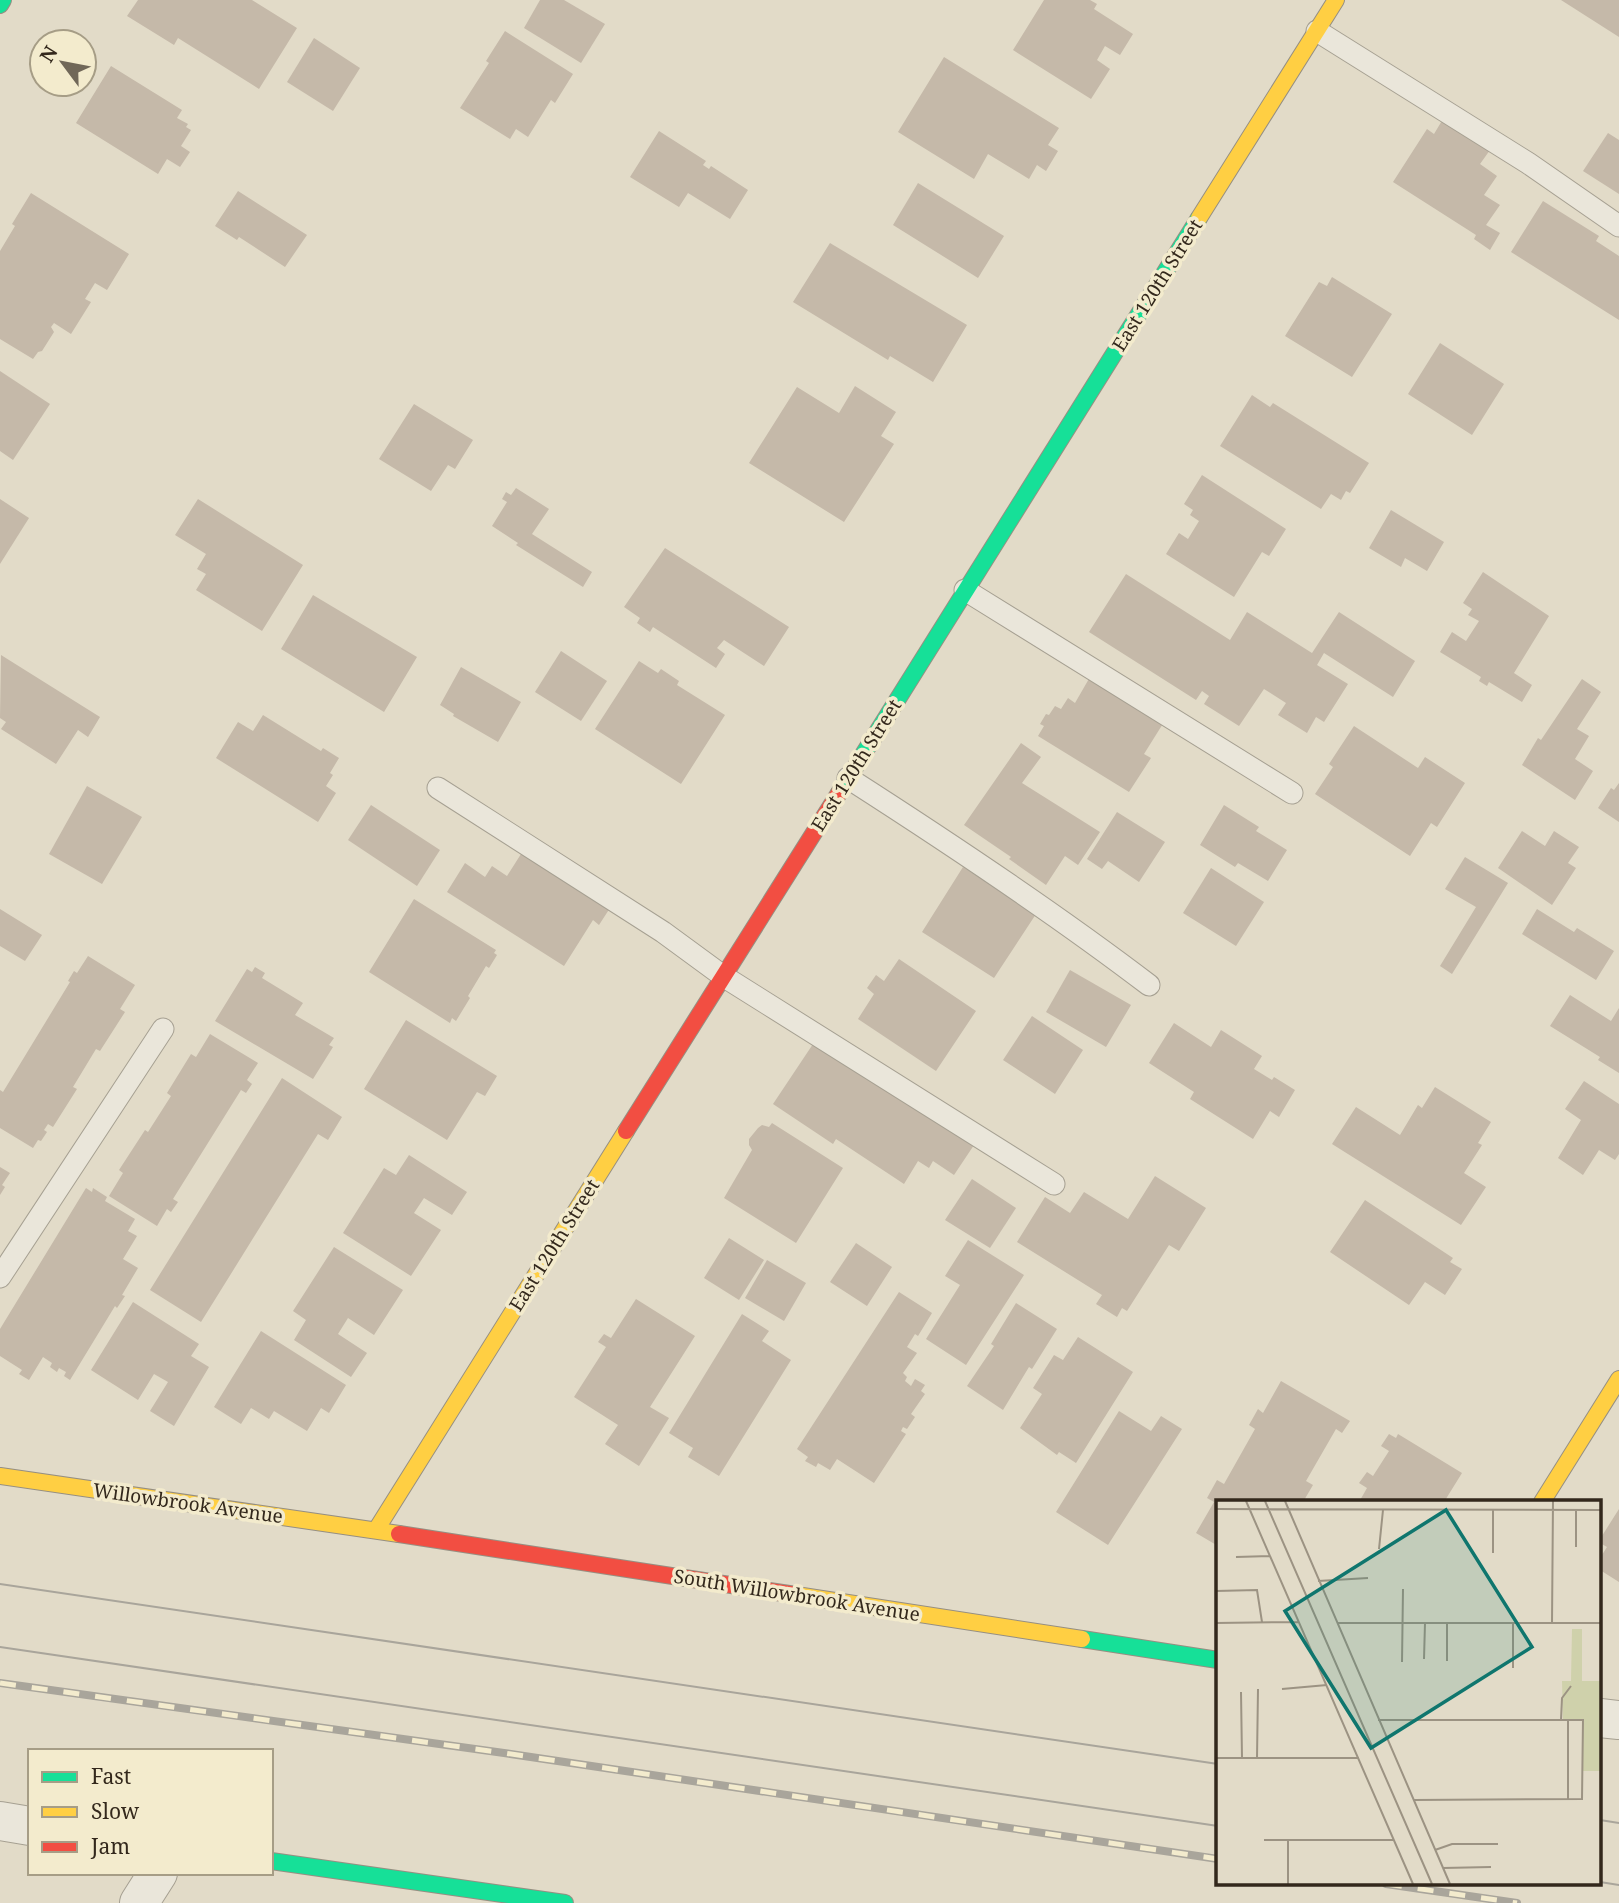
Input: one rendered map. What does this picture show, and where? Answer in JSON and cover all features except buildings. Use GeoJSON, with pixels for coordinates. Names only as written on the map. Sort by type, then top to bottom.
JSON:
{"type":"FeatureCollection","features":[{"type":"Feature","properties":{"kind":"street"},"geometry":{"type":"LineString","coordinates":[[0,5],[3,0]]}},
{"type":"Feature","properties":{"kind":"street","name":"East 120th Street"},"geometry":{"type":"LineString","coordinates":[[376,1530],[1336,0]]}},
{"type":"Feature","properties":{"kind":"street"},"geometry":{"type":"LineString","coordinates":[[1543,1500],[1619,1378]]}},
{"type":"Feature","properties":{"kind":"street","name":"Willowbrook Avenue"},"geometry":{"type":"LineString","coordinates":[[0,1476],[376,1530]]}},
{"type":"Feature","properties":{"kind":"street","name":"South Willowbrook Avenue"},"geometry":{"type":"LineString","coordinates":[[376,1530],[1216,1660]]}},
{"type":"Feature","properties":{"kind":"street"},"geometry":{"type":"LineString","coordinates":[[0,1821],[28,1826]]}},
{"type":"Feature","properties":{"kind":"street"},"geometry":{"type":"LineString","coordinates":[[273,1861],[565,1903]]}},
{"type":"Feature","properties":{"kind":"street"},"geometry":{"type":"LineString","coordinates":[[139,1903],[157,1875]]}},
{"type":"Feature","properties":{"kind":"lane"},"geometry":{"type":"LineString","coordinates":[[1317,31],[1528,163],[1619,226]]}},
{"type":"Feature","properties":{"kind":"lane"},"geometry":{"type":"LineString","coordinates":[[965,590],[1292,793]]}},
{"type":"Feature","properties":{"kind":"lane"},"geometry":{"type":"LineString","coordinates":[[848,778],[988,869],[1149,985]]}},
{"type":"Feature","properties":{"kind":"lane"},"geometry":{"type":"LineString","coordinates":[[438,788],[663,932],[723,976],[1054,1184]]}},
{"type":"Feature","properties":{"kind":"lane"},"geometry":{"type":"LineString","coordinates":[[0,1277],[163,1030]]}},
{"type":"Feature","properties":{"kind":"tram line"},"geometry":{"type":"LineString","coordinates":[[0,1584],[1216,1764]]}},
{"type":"Feature","properties":{"kind":"tram line"},"geometry":{"type":"LineString","coordinates":[[0,1647],[1216,1826]]}},
{"type":"Feature","properties":{"kind":"tram line"},"geometry":{"type":"LineString","coordinates":[[1602,1820],[1619,1823]]}},
{"type":"Feature","properties":{"kind":"tram line"},"geometry":{"type":"LineString","coordinates":[[1602,1882],[1619,1885]]}},
{"type":"Feature","properties":{"kind":"railway"},"geometry":{"type":"LineString","coordinates":[[0,1683],[504,1753],[1216,1859]]}},
{"type":"Feature","properties":{"kind":"railway"},"geometry":{"type":"LineString","coordinates":[[1393,1885],[1517,1903]]}},
{"type":"Feature","properties":{"kind":"traffic: fast"},"geometry":{"type":"LineString","coordinates":[[0,5],[3,0]]}},
{"type":"Feature","properties":{"kind":"traffic: fast"},"geometry":{"type":"LineString","coordinates":[[839,793],[1199,218]]}},
{"type":"Feature","properties":{"kind":"traffic: fast"},"geometry":{"type":"LineString","coordinates":[[1082,1639],[1216,1660]]}},
{"type":"Feature","properties":{"kind":"traffic: fast"},"geometry":{"type":"LineString","coordinates":[[273,1861],[565,1903]]}},
{"type":"Feature","properties":{"kind":"traffic: slow"},"geometry":{"type":"LineString","coordinates":[[1199,218],[1336,0]]}},
{"type":"Feature","properties":{"kind":"traffic: slow"},"geometry":{"type":"LineString","coordinates":[[376,1530],[626,1131]]}},
{"type":"Feature","properties":{"kind":"traffic: slow"},"geometry":{"type":"LineString","coordinates":[[1543,1500],[1619,1379]]}},
{"type":"Feature","properties":{"kind":"traffic: slow"},"geometry":{"type":"LineString","coordinates":[[0,1476],[399,1534]]}},
{"type":"Feature","properties":{"kind":"traffic: slow"},"geometry":{"type":"LineString","coordinates":[[796,1595],[1082,1639]]}},
{"type":"Feature","properties":{"kind":"traffic: jam"},"geometry":{"type":"LineString","coordinates":[[626,1131],[839,793]]}},
{"type":"Feature","properties":{"kind":"traffic: jam"},"geometry":{"type":"LineString","coordinates":[[399,1534],[796,1595]]}}]}
